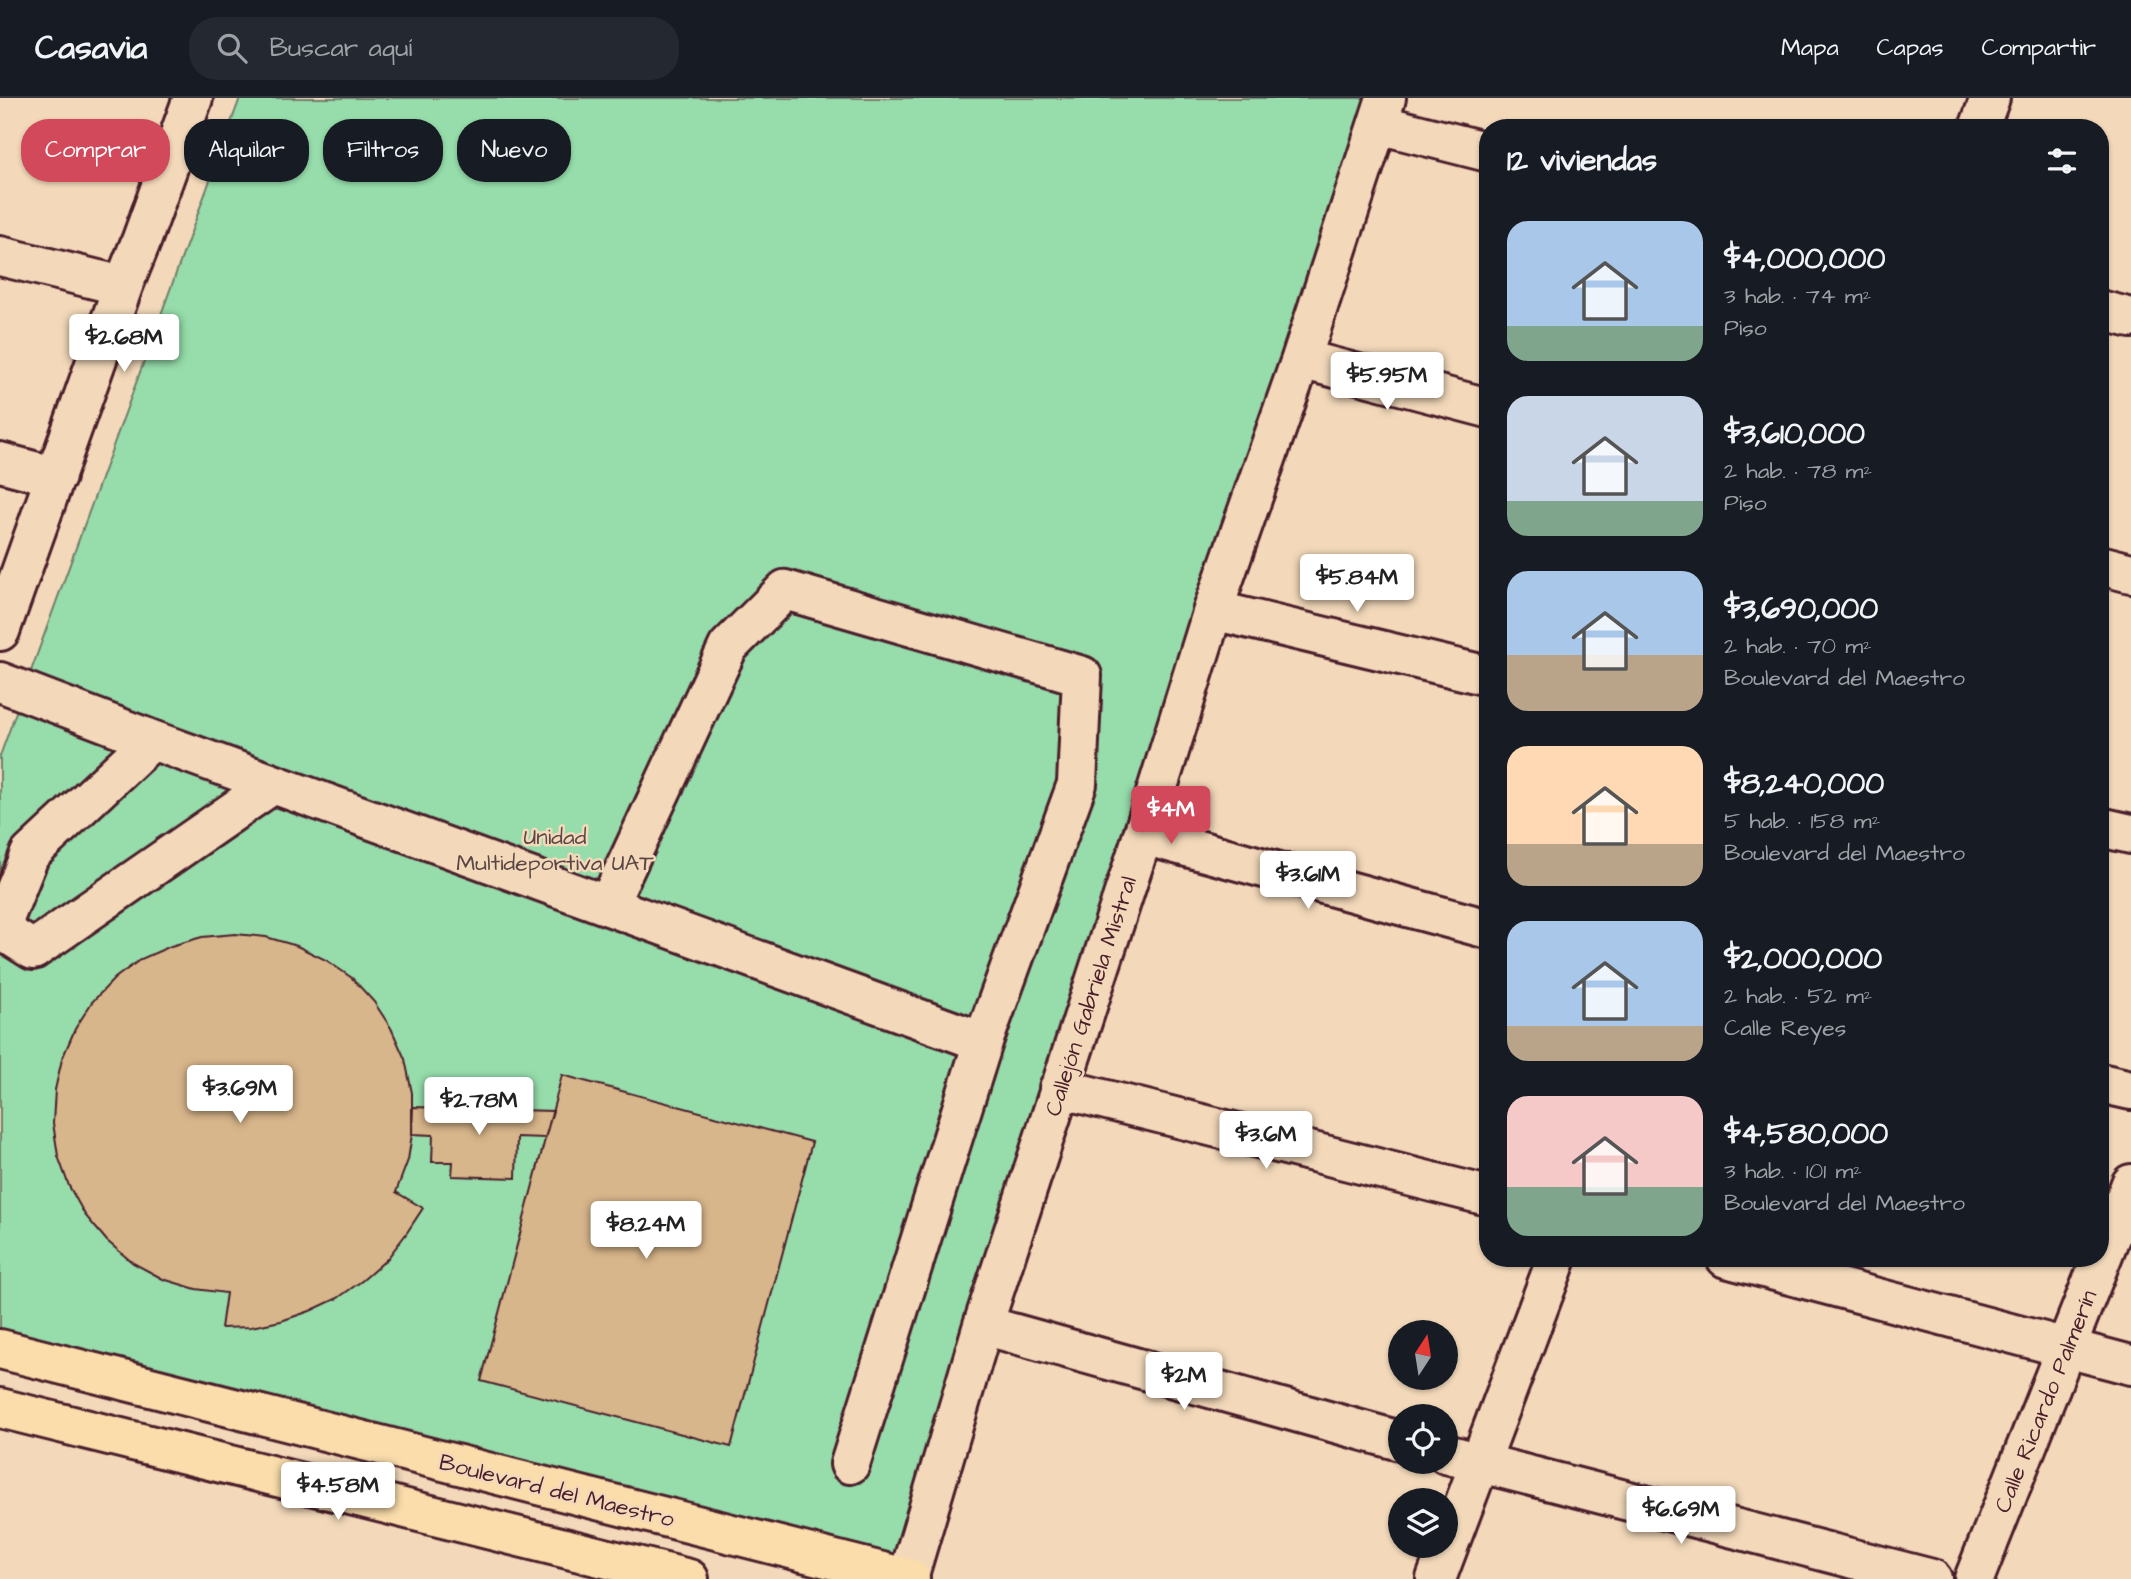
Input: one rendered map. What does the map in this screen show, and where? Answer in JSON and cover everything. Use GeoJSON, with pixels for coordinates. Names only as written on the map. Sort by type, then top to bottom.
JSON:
{"type":"FeatureCollection","features":[{"type":"Feature","properties":{"kind":"main road","name":"Boulevard del Maestro"},"geometry":{"type":"LineString","coordinates":[[0,1349],[909,1579]]}},
{"type":"Feature","properties":{"kind":"main road"},"geometry":{"type":"LineString","coordinates":[[0,1408],[689,1579]]}},
{"type":"Feature","properties":{"kind":"street"},"geometry":{"type":"LineString","coordinates":[[0,631],[193,98]]}},
{"type":"Feature","properties":{"kind":"street"},"geometry":{"type":"LineString","coordinates":[[1982,119],[1990,98]]}},
{"type":"Feature","properties":{"kind":"street"},"geometry":{"type":"LineString","coordinates":[[1382,111],[1479,149]]}},
{"type":"Feature","properties":{"kind":"street","name":"Callejón Gabriela Mistral"},"geometry":{"type":"LineString","coordinates":[[909,1579],[983,1325],[1143,835],[1213,610],[1301,359],[1382,111]]}},
{"type":"Feature","properties":{"kind":"street"},"geometry":{"type":"LineString","coordinates":[[0,256],[123,286]]}},
{"type":"Feature","properties":{"kind":"street"},"geometry":{"type":"LineString","coordinates":[[2109,312],[2131,318]]}},
{"type":"Feature","properties":{"kind":"street"},"geometry":{"type":"LineString","coordinates":[[1301,359],[1479,406]]}},
{"type":"Feature","properties":{"kind":"street"},"geometry":{"type":"LineString","coordinates":[[0,462],[56,477]]}},
{"type":"Feature","properties":{"kind":"street"},"geometry":{"type":"LineString","coordinates":[[2109,567],[2131,573]]}},
{"type":"Feature","properties":{"kind":"street"},"geometry":{"type":"LineString","coordinates":[[608,905],[727,647],[785,590],[1082,676],[1077,784],[983,1042],[850,1464]]}},
{"type":"Feature","properties":{"kind":"street"},"geometry":{"type":"LineString","coordinates":[[1213,610],[1479,674]]}},
{"type":"Feature","properties":{"kind":"street"},"geometry":{"type":"LineString","coordinates":[[0,682],[152,740],[983,1042]]}},
{"type":"Feature","properties":{"kind":"street"},"geometry":{"type":"LineString","coordinates":[[152,740],[30,854],[0,929],[33,950],[273,784]]}},
{"type":"Feature","properties":{"kind":"street"},"geometry":{"type":"LineString","coordinates":[[2109,829],[2131,834]]}},
{"type":"Feature","properties":{"kind":"street"},"geometry":{"type":"LineString","coordinates":[[1143,835],[1479,927]]}},
{"type":"Feature","properties":{"kind":"street"},"geometry":{"type":"LineString","coordinates":[[2109,1085],[2131,1090]]}},
{"type":"Feature","properties":{"kind":"street"},"geometry":{"type":"LineString","coordinates":[[1059,1088],[1479,1194]]}},
{"type":"Feature","properties":{"kind":"street","name":"Calle Ricardo Palmerín"},"geometry":{"type":"LineString","coordinates":[[2109,1240],[2131,1184]]}},
{"type":"Feature","properties":{"kind":"street"},"geometry":{"type":"LineString","coordinates":[[1436,1579],[1462,1459],[1553,1267]]}},
{"type":"Feature","properties":{"kind":"street"},"geometry":{"type":"LineString","coordinates":[[1760,1267],[2131,1365]]}},
{"type":"Feature","properties":{"kind":"street","name":"Calle Ricardo Palmerín"},"geometry":{"type":"LineString","coordinates":[[1974,1579],[2098,1267]]}},
{"type":"Feature","properties":{"kind":"street"},"geometry":{"type":"LineString","coordinates":[[983,1325],[1388,1438]]}},
{"type":"Feature","properties":{"kind":"street"},"geometry":{"type":"LineString","coordinates":[[1462,1459],[1932,1579]]}},
{"type":"Feature","properties":{"kind":"green space","name":"Unidad Multideportiva UAT"},"geometry":{"type":"Polygon","coordinates":[[[240,98],[1381,98],[904,1563],[0,1338],[0,756],[209,182],[309,182],[309,119],[232,119],[240,98]]]}},
{"type":"Feature","properties":{"kind":"building"},"geometry":{"type":"Polygon","coordinates":[[[235,934],[266,937],[297,946],[326,960],[352,978],[374,1002],[391,1028],[405,1059],[412,1093],[412,1134],[408,1160],[396,1192],[423,1208],[387,1259],[338,1298],[281,1321],[251,1327],[221,1328],[226,1293],[196,1289],[163,1279],[133,1263],[107,1241],[85,1215],[69,1186],[58,1156],[53,1123],[55,1090],[62,1059],[75,1029],[92,1002],[115,978],[141,959],[171,946],[202,937],[235,934]]]}},
{"type":"Feature","properties":{"kind":"building"},"geometry":{"type":"Polygon","coordinates":[[[562,1075],[812,1142],[731,1447],[481,1381],[562,1075]]]}},
{"type":"Feature","properties":{"kind":"building"},"geometry":{"type":"Polygon","coordinates":[[[413,1107],[553,1111],[545,1138],[517,1137],[516,1178],[452,1176],[453,1162],[432,1162],[433,1135],[412,1134],[413,1107]]]}}]}
